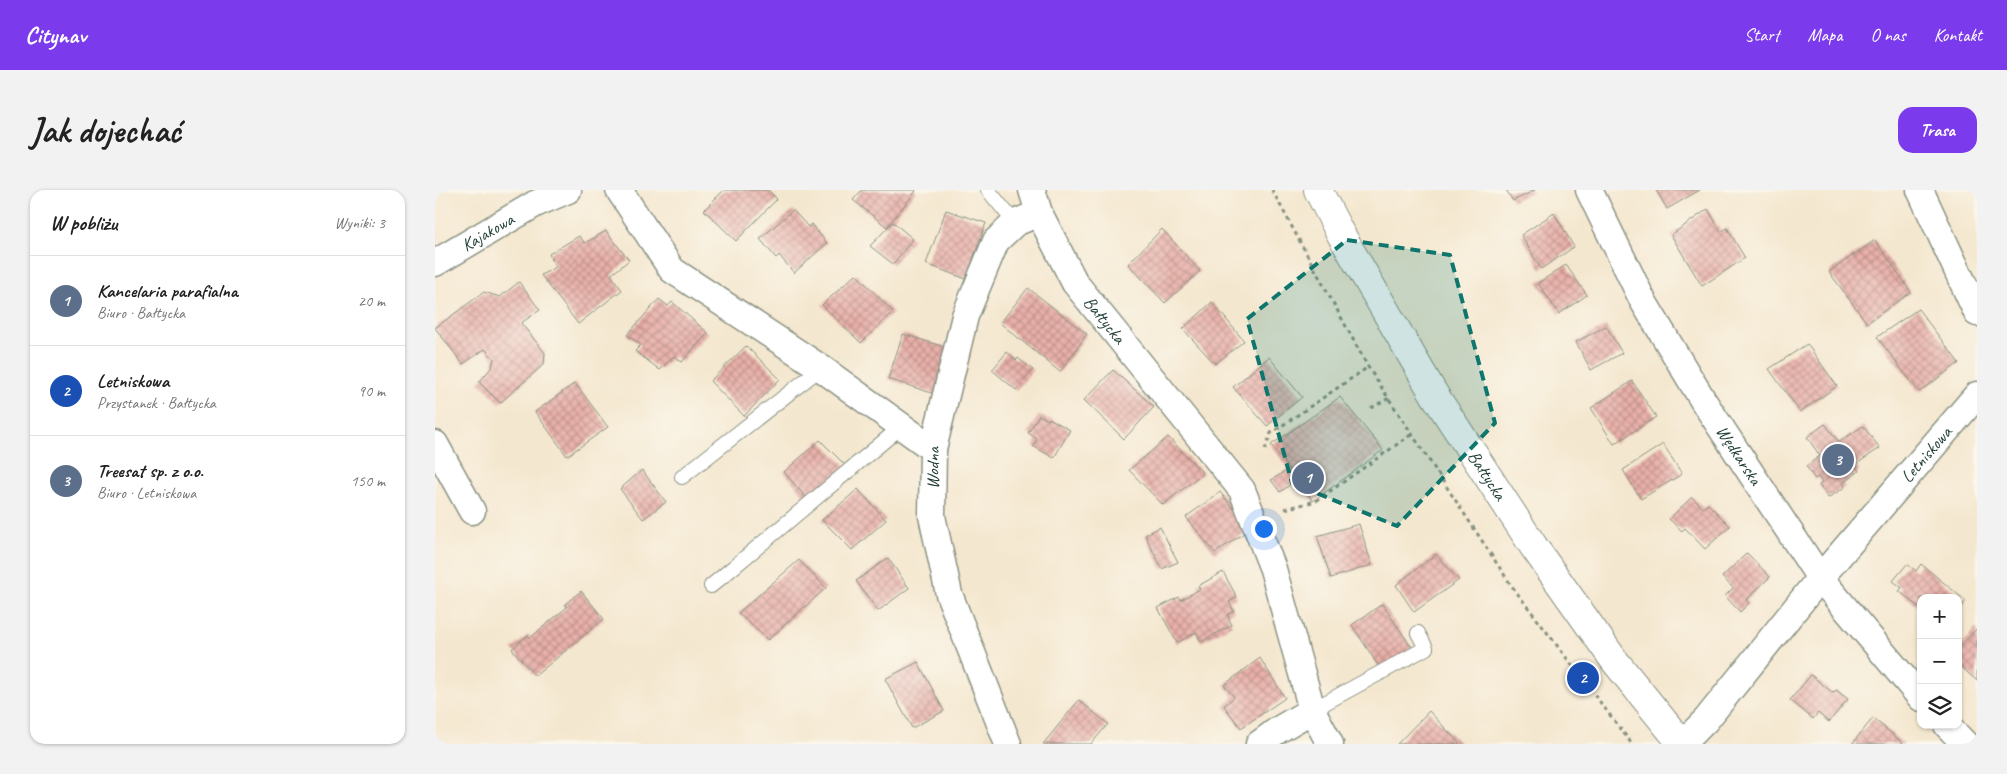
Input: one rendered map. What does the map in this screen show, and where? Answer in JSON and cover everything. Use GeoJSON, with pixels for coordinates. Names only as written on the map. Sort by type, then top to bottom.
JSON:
{"type":"FeatureCollection","features":[{"type":"Feature","properties":{"kind":"main road","name":"Bałtycka"},"geometry":{"type":"LineString","coordinates":[[1318,190],[1339,231],[1434,394],[1533,547],[1614,660],[1682,744]]}},
{"type":"Feature","properties":{"kind":"street","name":"Kajakowa"},"geometry":{"type":"LineString","coordinates":[[435,263],[535,204],[568,190]]}},
{"type":"Feature","properties":{"kind":"street"},"geometry":{"type":"LineString","coordinates":[[619,190],[671,270],[821,368],[933,449]]}},
{"type":"Feature","properties":{"kind":"street","name":"Wędkarska"},"geometry":{"type":"LineString","coordinates":[[1589,190],[1648,309],[1704,402],[1820,578],[1917,693]]}},
{"type":"Feature","properties":{"kind":"street"},"geometry":{"type":"LineString","coordinates":[[1920,190],[1977,312]]}},
{"type":"Feature","properties":{"kind":"street","name":"Wodna"},"geometry":{"type":"LineString","coordinates":[[1009,744],[949,594],[932,516],[933,449],[965,316],[996,241],[1036,202]]}},
{"type":"Feature","properties":{"kind":"street","name":"Bałtycka"},"geometry":{"type":"LineString","coordinates":[[1036,202],[1075,283],[1242,490],[1273,569],[1312,710],[1330,744]]}},
{"type":"Feature","properties":{"kind":"street","name":"Letniskowa"},"geometry":{"type":"LineString","coordinates":[[1682,744],[1707,720],[1820,578],[1977,396]]}},
{"type":"Feature","properties":{"kind":"street"},"geometry":{"type":"LineString","coordinates":[[435,444],[472,510]]}},
{"type":"Feature","properties":{"kind":"street"},"geometry":{"type":"LineString","coordinates":[[1259,744],[1278,730],[1312,710]]}},
{"type":"Feature","properties":{"kind":"street"},"geometry":{"type":"LineString","coordinates":[[1951,729],[1965,744]]}},
{"type":"Feature","properties":{"kind":"lane"},"geometry":{"type":"LineString","coordinates":[[988,190],[1015,223]]}},
{"type":"Feature","properties":{"kind":"lane"},"geometry":{"type":"LineString","coordinates":[[681,477],[821,368]]}},
{"type":"Feature","properties":{"kind":"lane"},"geometry":{"type":"LineString","coordinates":[[711,586],[902,426]]}},
{"type":"Feature","properties":{"kind":"lane"},"geometry":{"type":"LineString","coordinates":[[1312,710],[1426,648],[1418,633]]}},
{"type":"Feature","properties":{"kind":"path"},"geometry":{"type":"LineString","coordinates":[[1272,190],[1368,366],[1412,434],[1511,585],[1632,744]]}},
{"type":"Feature","properties":{"kind":"path"},"geometry":{"type":"LineString","coordinates":[[1265,450],[1271,433],[1368,366]]}},
{"type":"Feature","properties":{"kind":"path"},"geometry":{"type":"LineString","coordinates":[[1371,408],[1389,398]]}},
{"type":"Feature","properties":{"kind":"path"},"geometry":{"type":"LineString","coordinates":[[1285,509],[1316,501],[1412,434]]}},
{"type":"Feature","properties":{"kind":"highlighted area"},"geometry":{"type":"Polygon","coordinates":[[[1347,240],[1450,255],[1495,423],[1397,526],[1292,483],[1247,319],[1347,240]]]}},
{"type":"Feature","properties":{"kind":"building"},"geometry":{"type":"Polygon","coordinates":[[[724,190],[768,190],[777,199],[736,241],[704,210],[724,190]]]}},
{"type":"Feature","properties":{"kind":"building"},"geometry":{"type":"Polygon","coordinates":[[[862,190],[916,191],[887,227],[853,200],[862,190]]]}},
{"type":"Feature","properties":{"kind":"building"},"geometry":{"type":"Polygon","coordinates":[[[1506,190],[1535,190],[1513,201],[1506,190]]]}},
{"type":"Feature","properties":{"kind":"building"},"geometry":{"type":"Polygon","coordinates":[[[1656,190],[1700,190],[1667,209],[1656,190]]]}},
{"type":"Feature","properties":{"kind":"building"},"geometry":{"type":"Polygon","coordinates":[[[1708,209],[1721,232],[1727,228],[1745,258],[1702,286],[1671,235],[1708,209]]]}},
{"type":"Feature","properties":{"kind":"building"},"geometry":{"type":"Polygon","coordinates":[[[793,210],[808,227],[811,224],[827,243],[794,273],[779,255],[776,258],[760,239],[793,210]]]}},
{"type":"Feature","properties":{"kind":"building"},"geometry":{"type":"Polygon","coordinates":[[[946,210],[986,223],[966,279],[926,264],[946,210]]]}},
{"type":"Feature","properties":{"kind":"building"},"geometry":{"type":"Polygon","coordinates":[[[1554,213],[1574,247],[1541,269],[1521,235],[1554,213]]]}},
{"type":"Feature","properties":{"kind":"building"},"geometry":{"type":"Polygon","coordinates":[[[893,222],[913,239],[893,264],[870,246],[893,222]]]}},
{"type":"Feature","properties":{"kind":"building"},"geometry":{"type":"Polygon","coordinates":[[[1162,229],[1200,271],[1165,303],[1128,264],[1162,229]]]}},
{"type":"Feature","properties":{"kind":"building"},"geometry":{"type":"Polygon","coordinates":[[[606,231],[629,260],[611,275],[622,290],[578,324],[541,275],[556,267],[549,254],[579,236],[585,243],[606,231]]]}},
{"type":"Feature","properties":{"kind":"building"},"geometry":{"type":"Polygon","coordinates":[[[1875,240],[1911,292],[1867,323],[1829,272],[1875,240]]]}},
{"type":"Feature","properties":{"kind":"building"},"geometry":{"type":"Polygon","coordinates":[[[1566,265],[1587,295],[1559,314],[1538,283],[1566,265]]]}},
{"type":"Feature","properties":{"kind":"building"},"geometry":{"type":"Polygon","coordinates":[[[856,274],[893,312],[861,343],[822,305],[856,274]]]}},
{"type":"Feature","properties":{"kind":"building"},"geometry":{"type":"Polygon","coordinates":[[[519,282],[540,310],[521,323],[545,353],[544,364],[500,403],[479,382],[492,367],[494,359],[485,349],[463,364],[435,328],[484,292],[500,297],[519,282]]]}},
{"type":"Feature","properties":{"kind":"building"},"geometry":{"type":"Polygon","coordinates":[[[1028,288],[1087,334],[1060,372],[1000,323],[1028,288]]]}},
{"type":"Feature","properties":{"kind":"building"},"geometry":{"type":"Polygon","coordinates":[[[659,299],[668,306],[672,302],[708,333],[682,362],[674,356],[660,370],[635,351],[641,345],[627,335],[659,299]]]}},
{"type":"Feature","properties":{"kind":"building"},"geometry":{"type":"Polygon","coordinates":[[[1212,302],[1244,341],[1215,364],[1183,329],[1212,302]]]}},
{"type":"Feature","properties":{"kind":"building"},"geometry":{"type":"Polygon","coordinates":[[[1918,309],[1959,363],[1919,392],[1877,337],[1918,309]]]}},
{"type":"Feature","properties":{"kind":"building"},"geometry":{"type":"Polygon","coordinates":[[[1606,326],[1622,353],[1591,370],[1576,342],[1606,326]]]}},
{"type":"Feature","properties":{"kind":"building"},"geometry":{"type":"Polygon","coordinates":[[[903,334],[951,349],[938,395],[888,379],[903,334]]]}},
{"type":"Feature","properties":{"kind":"building"},"geometry":{"type":"Polygon","coordinates":[[[1807,344],[1837,386],[1800,412],[1769,369],[1807,344]]]}},
{"type":"Feature","properties":{"kind":"building"},"geometry":{"type":"Polygon","coordinates":[[[746,346],[780,379],[744,416],[710,381],[746,346]]]}},
{"type":"Feature","properties":{"kind":"building"},"geometry":{"type":"Polygon","coordinates":[[[1007,352],[1033,370],[1016,390],[992,370],[1007,352]]]}},
{"type":"Feature","properties":{"kind":"building"},"geometry":{"type":"Polygon","coordinates":[[[1269,357],[1302,397],[1267,426],[1233,387],[1269,357]]]}},
{"type":"Feature","properties":{"kind":"building"},"geometry":{"type":"Polygon","coordinates":[[[1113,370],[1154,407],[1124,439],[1084,400],[1113,370]]]}},
{"type":"Feature","properties":{"kind":"building"},"geometry":{"type":"Polygon","coordinates":[[[1632,381],[1656,417],[1614,444],[1591,408],[1632,381]]]}},
{"type":"Feature","properties":{"kind":"building"},"geometry":{"type":"Polygon","coordinates":[[[575,383],[608,427],[567,456],[535,412],[575,383]]]}},
{"type":"Feature","properties":{"kind":"building"},"geometry":{"type":"Polygon","coordinates":[[[1340,397],[1383,450],[1313,501],[1297,480],[1280,492],[1271,480],[1289,469],[1271,445],[1340,397]]]}},
{"type":"Feature","properties":{"kind":"building"},"geometry":{"type":"Polygon","coordinates":[[[1039,415],[1048,420],[1049,418],[1070,430],[1054,458],[1033,446],[1037,439],[1028,433],[1039,415]]]}},
{"type":"Feature","properties":{"kind":"building"},"geometry":{"type":"Polygon","coordinates":[[[1825,424],[1839,442],[1863,426],[1880,448],[1855,465],[1859,471],[1843,483],[1845,487],[1828,498],[1819,485],[1822,483],[1818,477],[1815,479],[1806,466],[1820,456],[1807,437],[1825,424]]]}},
{"type":"Feature","properties":{"kind":"building"},"geometry":{"type":"Polygon","coordinates":[[[1168,437],[1203,473],[1163,505],[1129,470],[1168,437]]]}},
{"type":"Feature","properties":{"kind":"building"},"geometry":{"type":"Polygon","coordinates":[[[820,440],[846,466],[809,501],[784,472],[820,440]]]}},
{"type":"Feature","properties":{"kind":"building"},"geometry":{"type":"Polygon","coordinates":[[[1663,444],[1682,474],[1641,499],[1623,470],[1663,444]]]}},
{"type":"Feature","properties":{"kind":"building"},"geometry":{"type":"Polygon","coordinates":[[[642,470],[666,502],[643,519],[620,489],[642,470]]]}},
{"type":"Feature","properties":{"kind":"building"},"geometry":{"type":"Polygon","coordinates":[[[858,489],[886,520],[852,550],[822,520],[858,489]]]}},
{"type":"Feature","properties":{"kind":"building"},"geometry":{"type":"Polygon","coordinates":[[[1220,492],[1250,529],[1215,553],[1186,517],[1220,492]]]}},
{"type":"Feature","properties":{"kind":"building"},"geometry":{"type":"Polygon","coordinates":[[[1692,497],[1703,508],[1708,504],[1730,526],[1705,549],[1685,528],[1682,531],[1669,519],[1692,497]]]}},
{"type":"Feature","properties":{"kind":"building"},"geometry":{"type":"Polygon","coordinates":[[[1359,524],[1372,565],[1331,578],[1317,536],[1359,524]]]}},
{"type":"Feature","properties":{"kind":"building"},"geometry":{"type":"Polygon","coordinates":[[[1160,527],[1178,562],[1162,569],[1145,535],[1160,527]]]}},
{"type":"Feature","properties":{"kind":"building"},"geometry":{"type":"Polygon","coordinates":[[[1747,553],[1770,577],[1746,600],[1749,603],[1740,612],[1725,596],[1733,588],[1722,577],[1747,553]]]}},
{"type":"Feature","properties":{"kind":"building"},"geometry":{"type":"Polygon","coordinates":[[[1436,554],[1459,580],[1414,612],[1396,585],[1436,554]]]}},
{"type":"Feature","properties":{"kind":"building"},"geometry":{"type":"Polygon","coordinates":[[[888,558],[909,588],[878,611],[856,581],[888,558]]]}},
{"type":"Feature","properties":{"kind":"building"},"geometry":{"type":"Polygon","coordinates":[[[799,560],[826,588],[768,640],[738,613],[799,560]]]}},
{"type":"Feature","properties":{"kind":"building"},"geometry":{"type":"Polygon","coordinates":[[[1907,564],[1916,571],[1921,564],[1957,594],[1917,594],[1917,606],[1899,591],[1902,588],[1893,581],[1907,564]]]}},
{"type":"Feature","properties":{"kind":"building"},"geometry":{"type":"Polygon","coordinates":[[[1223,572],[1237,597],[1229,602],[1234,611],[1227,615],[1232,625],[1201,642],[1196,632],[1177,643],[1158,608],[1179,597],[1181,600],[1200,589],[1198,586],[1223,572]]]}},
{"type":"Feature","properties":{"kind":"building"},"geometry":{"type":"Polygon","coordinates":[[[581,591],[604,619],[535,676],[512,649],[528,635],[530,638],[567,607],[565,604],[581,591]]]}},
{"type":"Feature","properties":{"kind":"building"},"geometry":{"type":"Polygon","coordinates":[[[1962,598],[1966,601],[1962,606],[1962,598]]]}},
{"type":"Feature","properties":{"kind":"building"},"geometry":{"type":"Polygon","coordinates":[[[1382,604],[1413,649],[1381,670],[1352,625],[1382,604]]]}},
{"type":"Feature","properties":{"kind":"building"},"geometry":{"type":"Polygon","coordinates":[[[1977,628],[1977,681],[1962,668],[1962,645],[1977,628]]]}},
{"type":"Feature","properties":{"kind":"building"},"geometry":{"type":"Polygon","coordinates":[[[1260,658],[1285,698],[1241,728],[1224,706],[1234,697],[1224,685],[1260,658]]]}},
{"type":"Feature","properties":{"kind":"building"},"geometry":{"type":"Polygon","coordinates":[[[918,662],[944,711],[912,728],[885,679],[918,662]]]}},
{"type":"Feature","properties":{"kind":"building"},"geometry":{"type":"Polygon","coordinates":[[[1811,675],[1833,693],[1836,690],[1848,699],[1829,722],[1818,713],[1813,719],[1790,700],[1811,675]]]}},
{"type":"Feature","properties":{"kind":"building"},"geometry":{"type":"Polygon","coordinates":[[[1079,700],[1108,724],[1091,744],[1043,744],[1079,700]]]}},
{"type":"Feature","properties":{"kind":"building"},"geometry":{"type":"Polygon","coordinates":[[[1429,711],[1460,744],[1397,744],[1429,711]]]}},
{"type":"Feature","properties":{"kind":"building"},"geometry":{"type":"Polygon","coordinates":[[[1873,718],[1904,744],[1852,744],[1873,718]]]}},
{"type":"Feature","properties":{"kind":"place","name":"Treesat sp. z o.o."},"geometry":{"type":"Point","coordinates":[1838,460]}},
{"type":"Feature","properties":{"kind":"place","name":"Kancelaria parafialna"},"geometry":{"type":"Point","coordinates":[1308,478]}},
{"type":"Feature","properties":{"kind":"place","name":"Letniskowa"},"geometry":{"type":"Point","coordinates":[1583,678]}}]}
